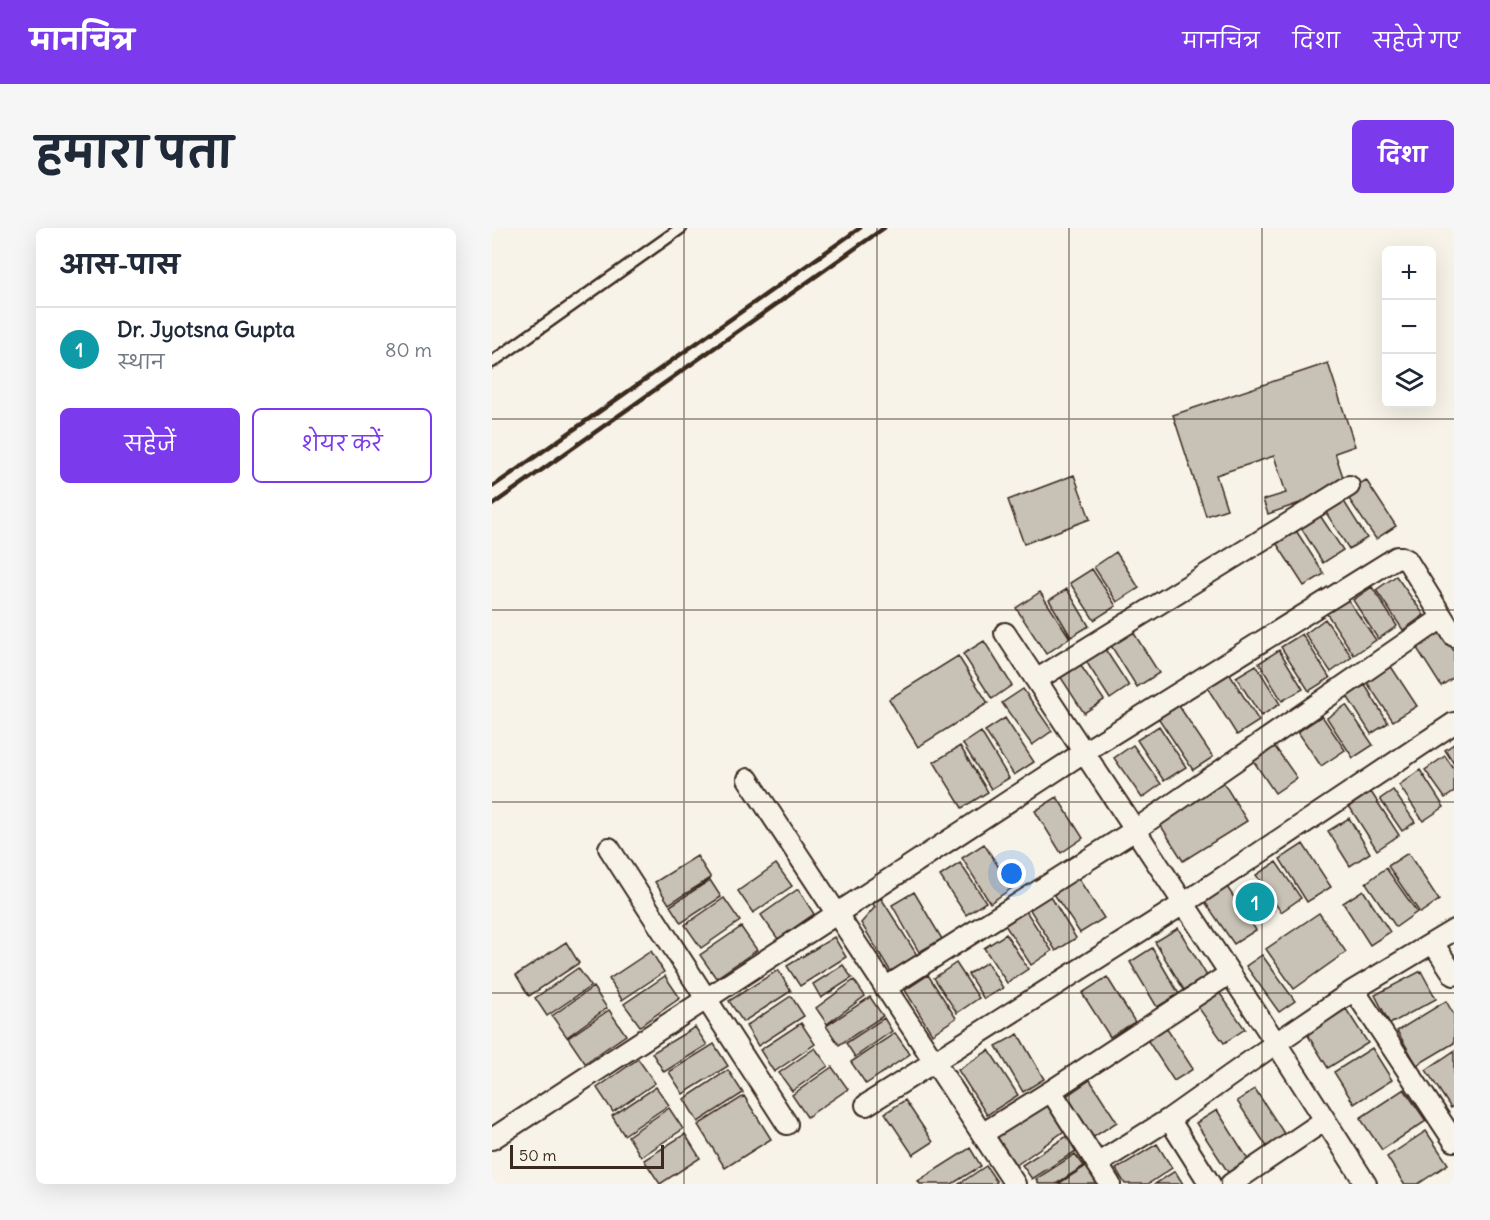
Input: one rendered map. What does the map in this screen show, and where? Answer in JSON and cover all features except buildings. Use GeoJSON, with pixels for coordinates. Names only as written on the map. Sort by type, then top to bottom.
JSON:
{"type":"FeatureCollection","features":[{"type":"Feature","properties":{"kind":"street"},"geometry":{"type":"LineString","coordinates":[[1036,680],[1349,486]]}},
{"type":"Feature","properties":{"kind":"street"},"geometry":{"type":"LineString","coordinates":[[492,1139],[1084,752],[1397,557],[1407,560],[1454,636]]}},
{"type":"Feature","properties":{"kind":"street"},"geometry":{"type":"LineString","coordinates":[[885,988],[1135,830],[1442,618]]}},
{"type":"Feature","properties":{"kind":"street"},"geometry":{"type":"LineString","coordinates":[[1005,633],[1366,1184]]}},
{"type":"Feature","properties":{"kind":"street"},"geometry":{"type":"LineString","coordinates":[[866,1105],[1183,904],[1454,723]]}},
{"type":"Feature","properties":{"kind":"street"},"geometry":{"type":"LineString","coordinates":[[747,779],[1015,1184]]}},
{"type":"Feature","properties":{"kind":"street"},"geometry":{"type":"LineString","coordinates":[[609,848],[787,1124]]}},
{"type":"Feature","properties":{"kind":"street"},"geometry":{"type":"LineString","coordinates":[[1097,1164],[1169,1119],[1354,990],[1454,930]]}},
{"type":"Feature","properties":{"kind":"street"},"geometry":{"type":"LineString","coordinates":[[1433,943],[1454,975]]}},
{"type":"Feature","properties":{"kind":"street"},"geometry":{"type":"LineString","coordinates":[[982,1134],[1229,974]]}},
{"type":"Feature","properties":{"kind":"street"},"geometry":{"type":"LineString","coordinates":[[1354,990],[1454,1141]]}},
{"type":"Feature","properties":{"kind":"street"},"geometry":{"type":"LineString","coordinates":[[1051,1091],[1110,1184]]}},
{"type":"Feature","properties":{"kind":"street"},"geometry":{"type":"LineString","coordinates":[[1169,1119],[1210,1184]]}},
{"type":"Feature","properties":{"kind":"street"},"geometry":{"type":"LineString","coordinates":[[1231,1184],[1325,1120]]}},
{"type":"Feature","properties":{"kind":"lane"},"geometry":{"type":"LineString","coordinates":[[492,362],[681,228]]}},
{"type":"Feature","properties":{"kind":"railway"},"geometry":{"type":"LineString","coordinates":[[492,487],[860,228]]}},
{"type":"Feature","properties":{"kind":"railway"},"geometry":{"type":"LineString","coordinates":[[492,505],[884,228]]}},
{"type":"Feature","properties":{"kind":"place","name":"Dr. Jyotsna Gupta"},"geometry":{"type":"Point","coordinates":[1255,902]}}]}
